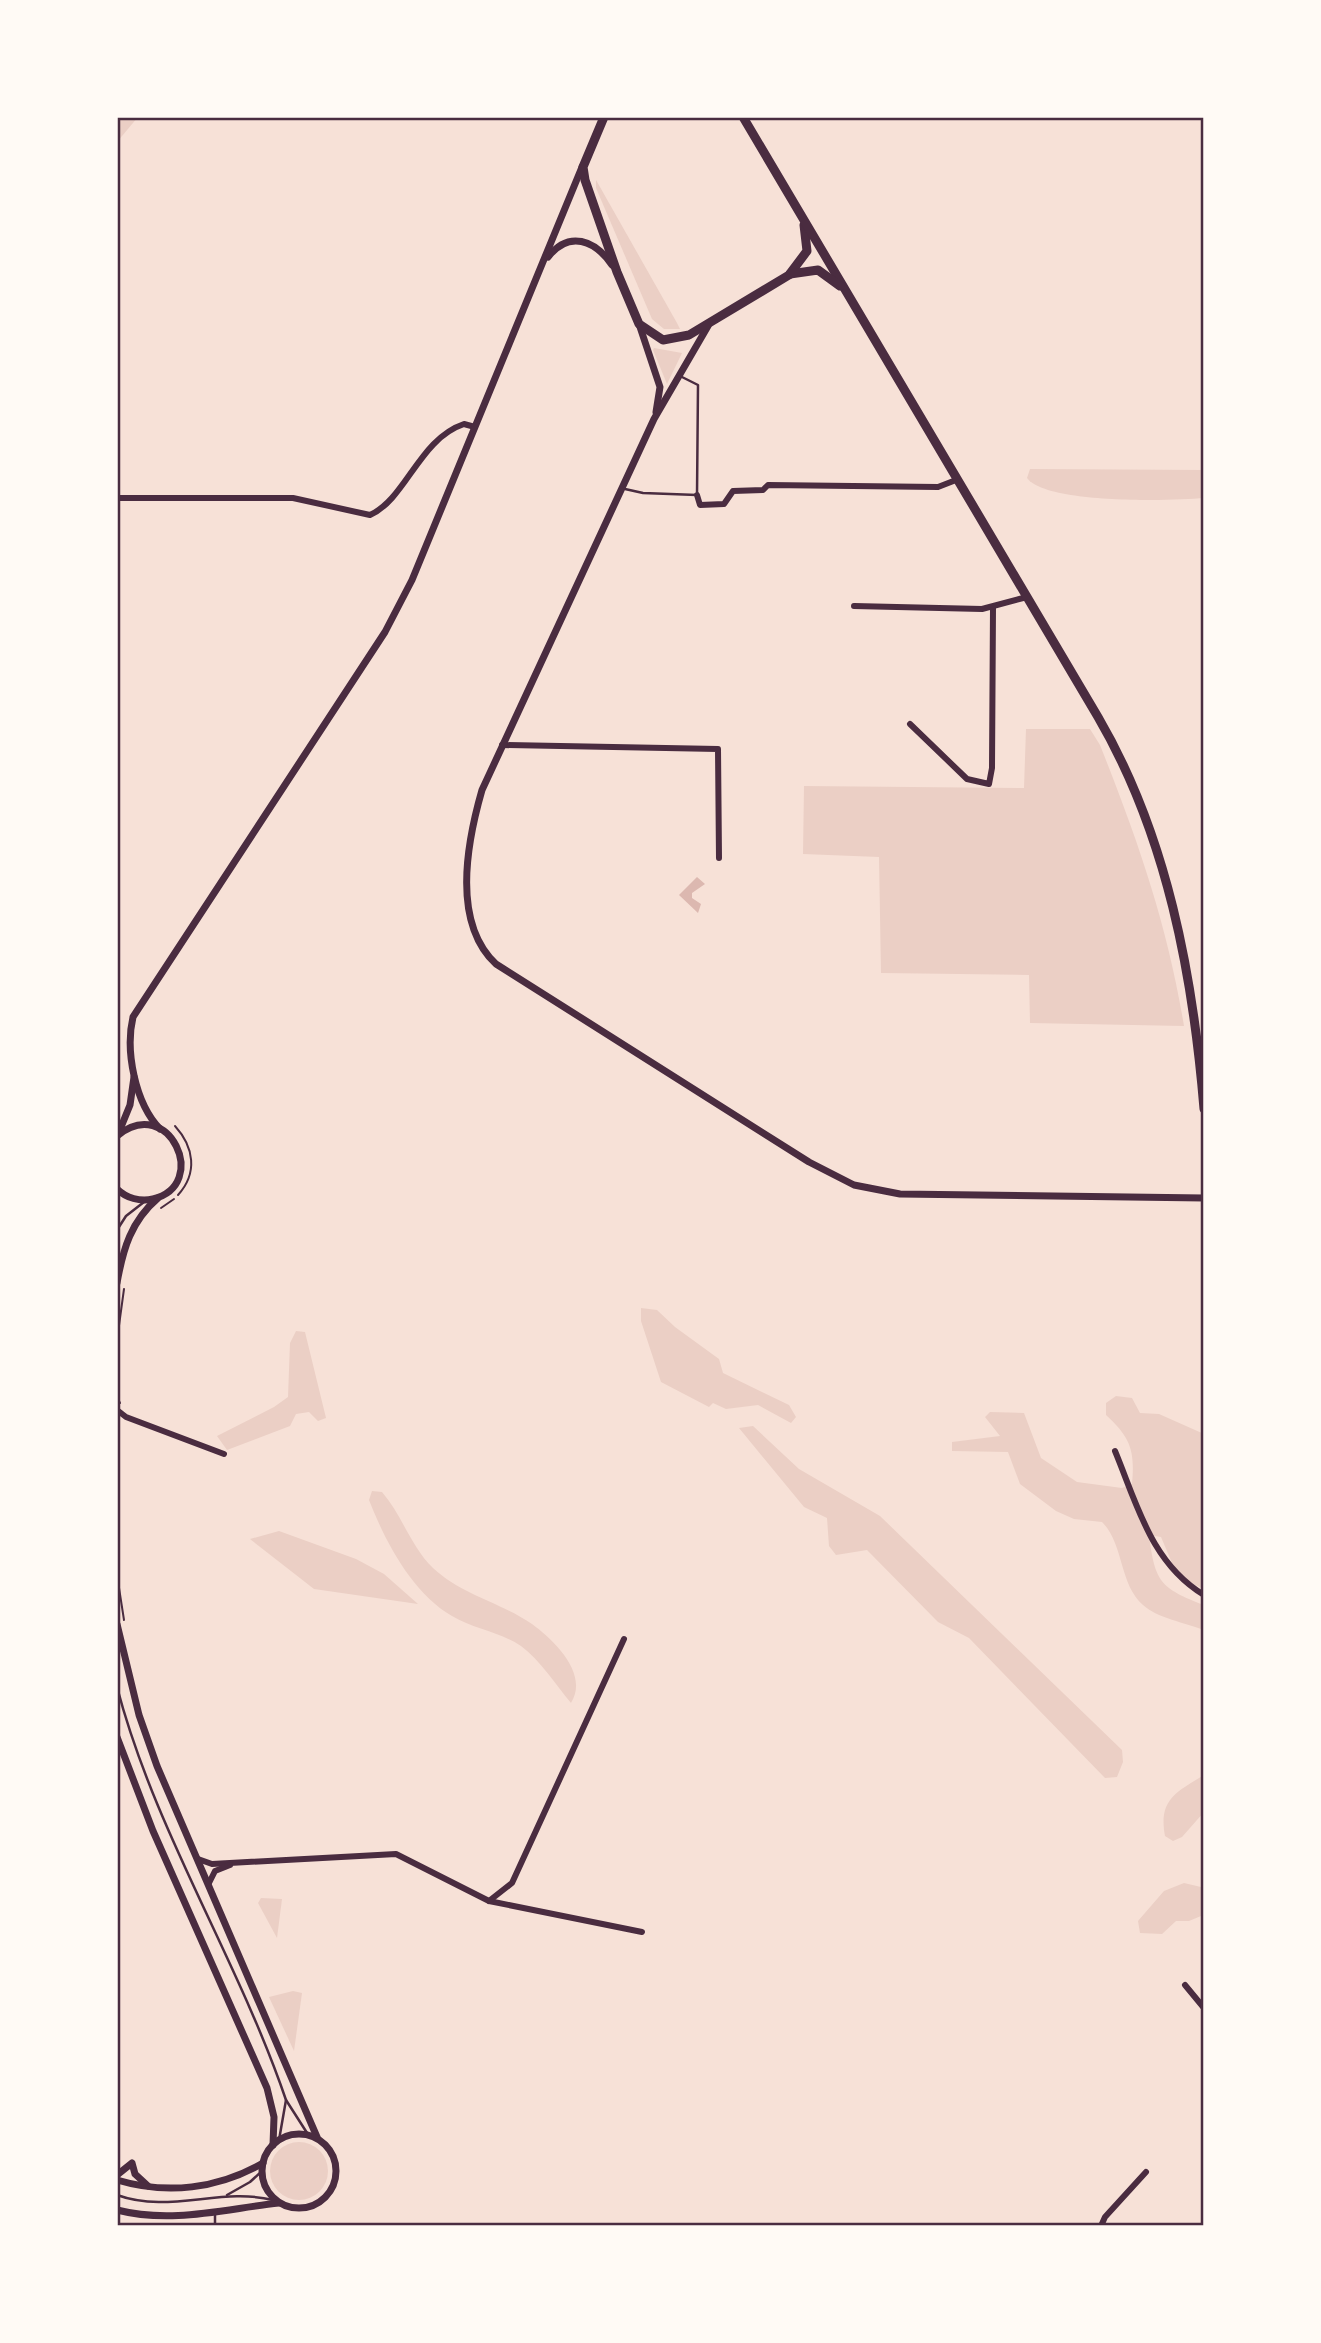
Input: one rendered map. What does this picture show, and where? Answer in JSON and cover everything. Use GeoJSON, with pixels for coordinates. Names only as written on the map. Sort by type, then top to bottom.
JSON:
{"type":"FeatureCollection","features":[{"type":"Feature","properties":{"kind":"main road"},"geometry":{"type":"LineString","coordinates":[[604,117],[583,167],[588,191],[639,324],[653,335],[668,340],[682,338],[789,275],[807,251],[804,223]]}},
{"type":"Feature","properties":{"kind":"main road"},"geometry":{"type":"LineString","coordinates":[[743,117],[1107,732],[1136,793],[1189,975],[1204,1109]]}},
{"type":"Feature","properties":{"kind":"main road"},"geometry":{"type":"LineString","coordinates":[[789,275],[821,271],[846,292]]}},
{"type":"Feature","properties":{"kind":"street"},"geometry":{"type":"LineString","coordinates":[[118,1135],[130,1105],[134,1072],[130,1030],[138,1008],[385,632],[412,580],[583,167]]}},
{"type":"Feature","properties":{"kind":"street"},"geometry":{"type":"LineString","coordinates":[[542,265],[561,245],[579,240],[599,249],[617,272]]}},
{"type":"Feature","properties":{"kind":"street"},"geometry":{"type":"LineString","coordinates":[[639,324],[660,387],[654,419]]}},
{"type":"Feature","properties":{"kind":"street"},"geometry":{"type":"LineString","coordinates":[[709,324],[654,419],[482,790],[470,831],[468,883],[474,935],[496,964],[809,1162],[854,1185],[914,1195],[1204,1198]]}},
{"type":"Feature","properties":{"kind":"street"},"geometry":{"type":"LineString","coordinates":[[117,498],[293,498],[370,515],[387,500],[441,437],[460,425],[475,427]]}},
{"type":"Feature","properties":{"kind":"street"},"geometry":{"type":"LineString","coordinates":[[697,495],[700,505],[715,506],[724,504],[733,491],[763,490],[768,485],[943,487],[956,480]]}},
{"type":"Feature","properties":{"kind":"street"},"geometry":{"type":"LineString","coordinates":[[854,606],[993,608],[1027,597]]}},
{"type":"Feature","properties":{"kind":"street"},"geometry":{"type":"LineString","coordinates":[[910,724],[967,779],[989,784],[992,768],[993,608]]}},
{"type":"Feature","properties":{"kind":"street"},"geometry":{"type":"LineString","coordinates":[[502,745],[718,749],[719,858]]}},
{"type":"Feature","properties":{"kind":"street"},"geometry":{"type":"LineString","coordinates":[[121,1285],[125,1247],[132,1229],[142,1211],[171,1189],[182,1166],[175,1142],[160,1129],[145,1106],[134,1072]]}},
{"type":"Feature","properties":{"kind":"street"},"geometry":{"type":"LineString","coordinates":[[118,1135],[134,1126],[160,1129]]}},
{"type":"Feature","properties":{"kind":"street"},"geometry":{"type":"LineString","coordinates":[[117,1189],[133,1199],[146,1200],[161,1196]]}},
{"type":"Feature","properties":{"kind":"street"},"geometry":{"type":"LineString","coordinates":[[117,1409],[126,1418],[224,1454]]}},
{"type":"Feature","properties":{"kind":"street"},"geometry":{"type":"LineString","coordinates":[[117,1420],[126,1418]]}},
{"type":"Feature","properties":{"kind":"street"},"geometry":{"type":"LineString","coordinates":[[1115,1451],[1154,1546],[1189,1586],[1204,1595]]}},
{"type":"Feature","properties":{"kind":"street"},"geometry":{"type":"LineString","coordinates":[[117,1624],[139,1716],[194,1854],[313,2137],[331,2153],[334,2163],[330,2190],[325,2198],[306,2207],[276,2201],[164,2218],[117,2210]]}},
{"type":"Feature","properties":{"kind":"street"},"geometry":{"type":"LineString","coordinates":[[489,1901],[512,1883],[624,1639]]}},
{"type":"Feature","properties":{"kind":"street"},"geometry":{"type":"LineString","coordinates":[[117,1737],[153,1831],[267,2088],[274,2117],[276,2143]]}},
{"type":"Feature","properties":{"kind":"street"},"geometry":{"type":"LineString","coordinates":[[194,1854],[203,1863],[396,1854],[489,1901],[642,1932]]}},
{"type":"Feature","properties":{"kind":"street"},"geometry":{"type":"LineString","coordinates":[[210,1888],[209,1877],[215,1871],[236,1863]]}},
{"type":"Feature","properties":{"kind":"street"},"geometry":{"type":"LineString","coordinates":[[1185,1985],[1204,2008]]}},
{"type":"Feature","properties":{"kind":"street"},"geometry":{"type":"LineString","coordinates":[[276,2201],[263,2182],[263,2167],[276,2143],[288,2136],[313,2137]]}},
{"type":"Feature","properties":{"kind":"street"},"geometry":{"type":"LineString","coordinates":[[117,2175],[132,2163],[135,2174],[144,2183],[160,2189]]}},
{"type":"Feature","properties":{"kind":"street"},"geometry":{"type":"LineString","coordinates":[[117,2180],[160,2189],[188,2188],[237,2178],[263,2167]]}},
{"type":"Feature","properties":{"kind":"street"},"geometry":{"type":"LineString","coordinates":[[1101,2226],[1105,2217],[1146,2172]]}},
{"type":"Feature","properties":{"kind":"lane"},"geometry":{"type":"LineString","coordinates":[[621,488],[643,494],[697,495],[698,384],[679,375]]}},
{"type":"Feature","properties":{"kind":"lane"},"geometry":{"type":"LineString","coordinates":[[117,1230],[126,1216],[146,1200]]}},
{"type":"Feature","properties":{"kind":"lane"},"geometry":{"type":"LineString","coordinates":[[117,1687],[144,1772],[286,2100],[313,2137]]}},
{"type":"Feature","properties":{"kind":"lane"},"geometry":{"type":"LineString","coordinates":[[276,2143],[286,2100]]}},
{"type":"Feature","properties":{"kind":"lane"},"geometry":{"type":"LineString","coordinates":[[224,2196],[250,2182],[263,2167]]}},
{"type":"Feature","properties":{"kind":"lane"},"geometry":{"type":"LineString","coordinates":[[117,2195],[173,2203],[224,2196],[276,2201]]}},
{"type":"Feature","properties":{"kind":"lane"},"geometry":{"type":"LineString","coordinates":[[215,2212],[215,2226]]}},
{"type":"Feature","properties":{"kind":"path"},"geometry":{"type":"LineString","coordinates":[[153,1212],[173,1200],[188,1182],[191,1172],[191,1151],[174,1125]]}},
{"type":"Feature","properties":{"kind":"path"},"geometry":{"type":"LineString","coordinates":[[117,1340],[121,1285]]}},
{"type":"Feature","properties":{"kind":"shaded area"},"geometry":{"type":"Polygon","coordinates":[[[117,117],[138,117],[117,142],[117,117]]]}},
{"type":"Feature","properties":{"kind":"shaded area"},"geometry":{"type":"Polygon","coordinates":[[[596,180],[680,329],[664,329],[652,319],[596,188],[596,180]]]}},
{"type":"Feature","properties":{"kind":"shaded area"},"geometry":{"type":"Polygon","coordinates":[[[653,350],[682,353],[667,384],[653,350]]]}},
{"type":"Feature","properties":{"kind":"shaded area"},"geometry":{"type":"Polygon","coordinates":[[[1030,469],[1204,470],[1204,498],[1110,499],[1058,493],[1027,478],[1030,469]]]}},
{"type":"Feature","properties":{"kind":"shaded area"},"geometry":{"type":"Polygon","coordinates":[[[1026,729],[1090,729],[1100,745],[1150,883],[1169,952],[1184,1026],[1030,1023],[1029,975],[881,973],[879,857],[803,854],[804,786],[1024,788],[1026,729]]]}},
{"type":"Feature","properties":{"kind":"shaded area"},"geometry":{"type":"Polygon","coordinates":[[[697,877],[705,884],[692,893],[692,898],[701,904],[698,913],[679,895],[697,877]]]}},
{"type":"Feature","properties":{"kind":"shaded area"},"geometry":{"type":"Polygon","coordinates":[[[641,1308],[657,1310],[675,1327],[719,1359],[723,1373],[789,1405],[796,1417],[791,1423],[758,1405],[726,1409],[713,1403],[709,1407],[661,1382],[641,1321],[641,1308]]]}},
{"type":"Feature","properties":{"kind":"shaded area"},"geometry":{"type":"Polygon","coordinates":[[[296,1331],[305,1332],[326,1418],[318,1421],[309,1412],[296,1414],[290,1426],[227,1450],[217,1436],[288,1397],[290,1343],[296,1331]]]}},
{"type":"Feature","properties":{"kind":"shaded area"},"geometry":{"type":"Polygon","coordinates":[[[1116,1396],[1132,1398],[1140,1413],[1159,1414],[1204,1434],[1204,1589],[1178,1577],[1161,1537],[1149,1535],[1154,1563],[1162,1581],[1169,1588],[1204,1605],[1204,1630],[1164,1617],[1143,1605],[1130,1586],[1114,1541],[1102,1522],[1074,1519],[1056,1511],[1020,1484],[1008,1452],[952,1451],[952,1442],[1000,1436],[985,1417],[990,1412],[1024,1413],[1041,1458],[1077,1482],[1122,1488],[1132,1484],[1133,1463],[1126,1438],[1106,1415],[1106,1403],[1116,1396]]]}},
{"type":"Feature","properties":{"kind":"shaded area"},"geometry":{"type":"Polygon","coordinates":[[[753,1426],[799,1469],[880,1516],[1122,1750],[1123,1762],[1117,1777],[1105,1778],[969,1638],[938,1622],[867,1550],[836,1555],[829,1546],[827,1518],[804,1507],[739,1428],[753,1426]]]}},
{"type":"Feature","properties":{"kind":"shaded area"},"geometry":{"type":"Polygon","coordinates":[[[372,1491],[382,1492],[425,1560],[433,1568],[456,1585],[520,1616],[550,1639],[573,1670],[576,1681],[571,1703],[541,1665],[521,1646],[452,1616],[424,1594],[402,1565],[383,1532],[369,1500],[372,1491]]]}},
{"type":"Feature","properties":{"kind":"shaded area"},"geometry":{"type":"Polygon","coordinates":[[[279,1531],[356,1559],[384,1574],[418,1604],[314,1589],[250,1539],[279,1531]]]}},
{"type":"Feature","properties":{"kind":"shaded area"},"geometry":{"type":"Polygon","coordinates":[[[1204,1775],[1204,1812],[1182,1837],[1173,1841],[1165,1836],[1164,1813],[1167,1805],[1178,1792],[1204,1775]]]}},
{"type":"Feature","properties":{"kind":"shaded area"},"geometry":{"type":"Polygon","coordinates":[[[1184,1883],[1201,1887],[1204,1893],[1201,1916],[1189,1921],[1176,1921],[1162,1934],[1140,1933],[1138,1921],[1164,1891],[1184,1883]]]}},
{"type":"Feature","properties":{"kind":"shaded area"},"geometry":{"type":"Polygon","coordinates":[[[261,1898],[282,1899],[277,1938],[258,1903],[261,1898]]]}},
{"type":"Feature","properties":{"kind":"shaded area"},"geometry":{"type":"Polygon","coordinates":[[[293,1991],[302,1993],[294,2051],[269,1997],[293,1991]]]}},
{"type":"Feature","properties":{"kind":"shaded area"},"geometry":{"type":"Polygon","coordinates":[[[293,2142],[305,2142],[320,2150],[328,2165],[328,2177],[320,2192],[305,2200],[293,2200],[278,2192],[270,2177],[270,2165],[278,2150],[293,2142]]]}}]}
